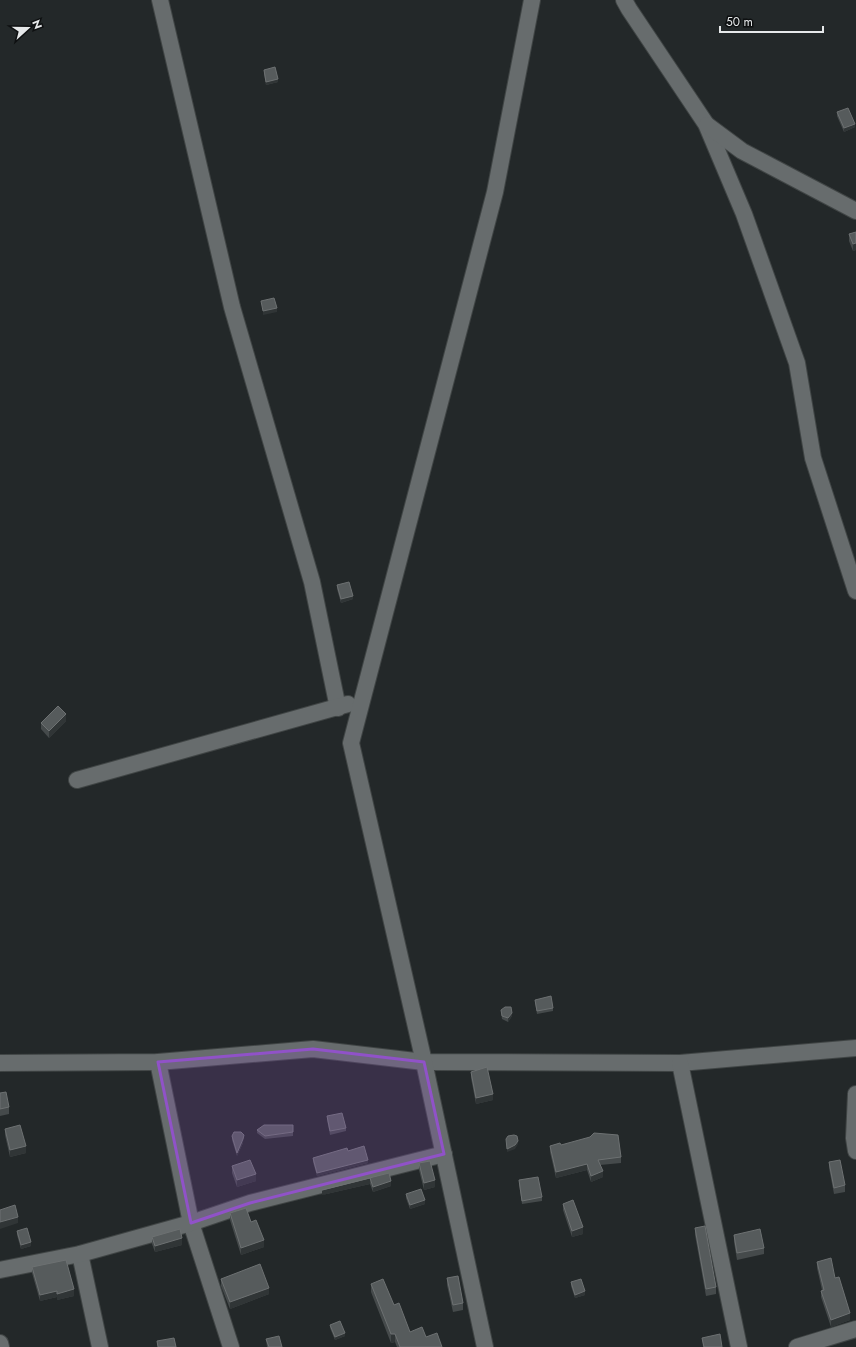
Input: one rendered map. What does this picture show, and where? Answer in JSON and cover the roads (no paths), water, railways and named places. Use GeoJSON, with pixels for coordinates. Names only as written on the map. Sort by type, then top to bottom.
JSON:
{"type":"FeatureCollection","features":[{"type":"Feature","properties":{"kind":"street"},"geometry":{"type":"LineString","coordinates":[[160,0],[232,307],[312,582],[338,708]]}},
{"type":"Feature","properties":{"kind":"street"},"geometry":{"type":"LineString","coordinates":[[485,1347],[424,1062],[351,743],[495,192],[532,0]]}},
{"type":"Feature","properties":{"kind":"street"},"geometry":{"type":"LineString","coordinates":[[624,0],[706,124],[744,214],[797,363],[812,458],[856,591]]}},
{"type":"Feature","properties":{"kind":"street"},"geometry":{"type":"LineString","coordinates":[[706,124],[742,151],[856,211]]}},
{"type":"Feature","properties":{"kind":"street"},"geometry":{"type":"LineString","coordinates":[[77,780],[338,708],[361,700]]}},
{"type":"Feature","properties":{"kind":"street"},"geometry":{"type":"LineString","coordinates":[[0,1063],[158,1062],[313,1049],[424,1062],[680,1063],[856,1048]]}},
{"type":"Feature","properties":{"kind":"street"},"geometry":{"type":"LineString","coordinates":[[158,1062],[191,1223],[231,1347]]}},
{"type":"Feature","properties":{"kind":"street"},"geometry":{"type":"LineString","coordinates":[[680,1063],[739,1347]]}},
{"type":"Feature","properties":{"kind":"street"},"geometry":{"type":"LineString","coordinates":[[856,1094],[854,1138],[856,1151]]}},
{"type":"Feature","properties":{"kind":"street"},"geometry":{"type":"LineString","coordinates":[[0,1270],[80,1254],[191,1223],[257,1201],[444,1154]]}},
{"type":"Feature","properties":{"kind":"street"},"geometry":{"type":"LineString","coordinates":[[80,1254],[100,1347]]}},
{"type":"Feature","properties":{"kind":"street"},"geometry":{"type":"LineString","coordinates":[[797,1347],[856,1329]]}},
{"type":"Feature","properties":{"kind":"street"},"geometry":{"type":"LineString","coordinates":[[0,1343],[1,1347]]}}]}
